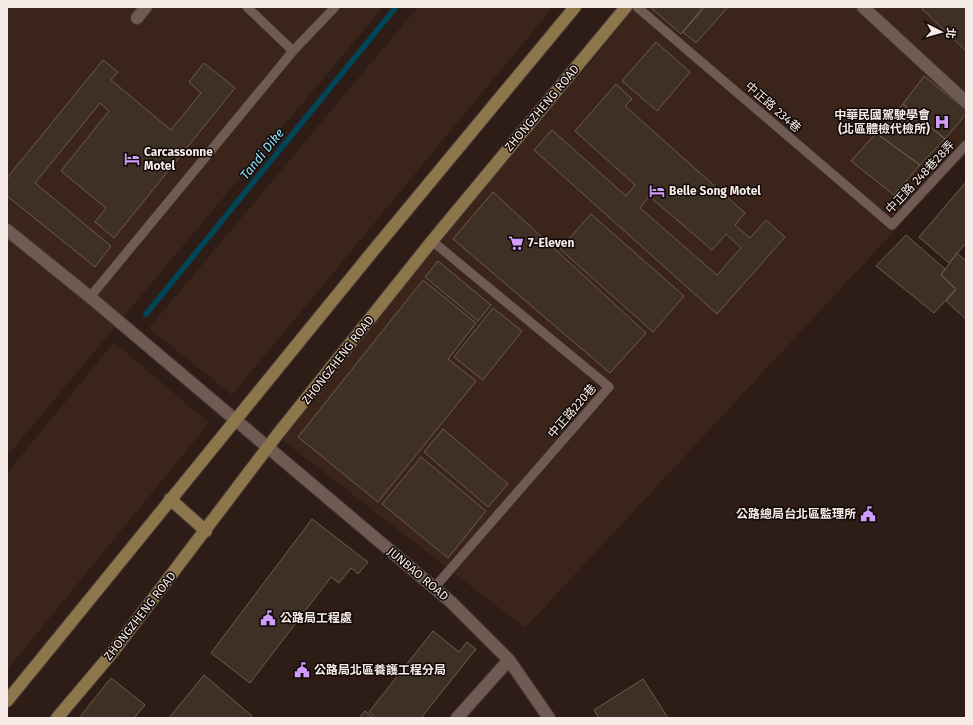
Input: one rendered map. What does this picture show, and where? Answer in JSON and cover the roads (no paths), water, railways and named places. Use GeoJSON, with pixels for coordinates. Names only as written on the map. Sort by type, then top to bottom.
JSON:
{"type":"FeatureCollection","features":[{"type":"Feature","properties":{"kind":"main road"},"geometry":{"type":"LineString","coordinates":[[7,701],[170,499],[575,7]]}},
{"type":"Feature","properties":{"kind":"main road","name":"ZHONGZHENG ROAD"},"geometry":{"type":"LineString","coordinates":[[57,718],[112,654],[268,448],[432,241],[626,7]]}},
{"type":"Feature","properties":{"kind":"main road"},"geometry":{"type":"LineString","coordinates":[[170,499],[206,531]]}},
{"type":"Feature","properties":{"kind":"street"},"geometry":{"type":"LineString","coordinates":[[137,18],[146,7]]}},
{"type":"Feature","properties":{"kind":"street"},"geometry":{"type":"LineString","coordinates":[[863,7],[966,102]]}},
{"type":"Feature","properties":{"kind":"street","name":"JUNBAO ROAD"},"geometry":{"type":"LineString","coordinates":[[7,230],[90,297],[475,624],[509,660],[548,718]]}},
{"type":"Feature","properties":{"kind":"street"},"geometry":{"type":"LineString","coordinates":[[457,718],[509,660]]}},
{"type":"Feature","properties":{"kind":"lane"},"geometry":{"type":"LineString","coordinates":[[247,7],[293,51]]}},
{"type":"Feature","properties":{"kind":"lane"},"geometry":{"type":"LineString","coordinates":[[90,297],[293,51],[335,7]]}},
{"type":"Feature","properties":{"kind":"lane","name":"中正路 234巷"},"geometry":{"type":"LineString","coordinates":[[637,7],[892,225]]}},
{"type":"Feature","properties":{"kind":"lane","name":"中正路 248巷28弄"},"geometry":{"type":"LineString","coordinates":[[892,225],[966,145]]}},
{"type":"Feature","properties":{"kind":"lane","name":"中正路220巷"},"geometry":{"type":"LineString","coordinates":[[432,241],[609,387],[434,588]]}},
{"type":"Feature","properties":{"kind":"waterway","name":"Tandi Dike"},"geometry":{"type":"LineString","coordinates":[[146,314],[396,7]]}},
{"type":"Feature","properties":{"kind":"place","name":"中華民國駕駛學會 (北區體檢代檢所)"},"geometry":{"type":"Point","coordinates":[942,122]}},
{"type":"Feature","properties":{"kind":"place","name":"Carcassonne Motel"},"geometry":{"type":"Point","coordinates":[132,159]}},
{"type":"Feature","properties":{"kind":"place","name":"Belle Song Motel"},"geometry":{"type":"Point","coordinates":[657,191]}},
{"type":"Feature","properties":{"kind":"place","name":"7-Eleven"},"geometry":{"type":"Point","coordinates":[516,243]}},
{"type":"Feature","properties":{"kind":"place","name":"公路總局台北區監理所"},"geometry":{"type":"Point","coordinates":[868,514]}},
{"type":"Feature","properties":{"kind":"place","name":"公路局工程處"},"geometry":{"type":"Point","coordinates":[268,618]}},
{"type":"Feature","properties":{"kind":"place","name":"公路局北區養護工程分局"},"geometry":{"type":"Point","coordinates":[302,670]}}]}
